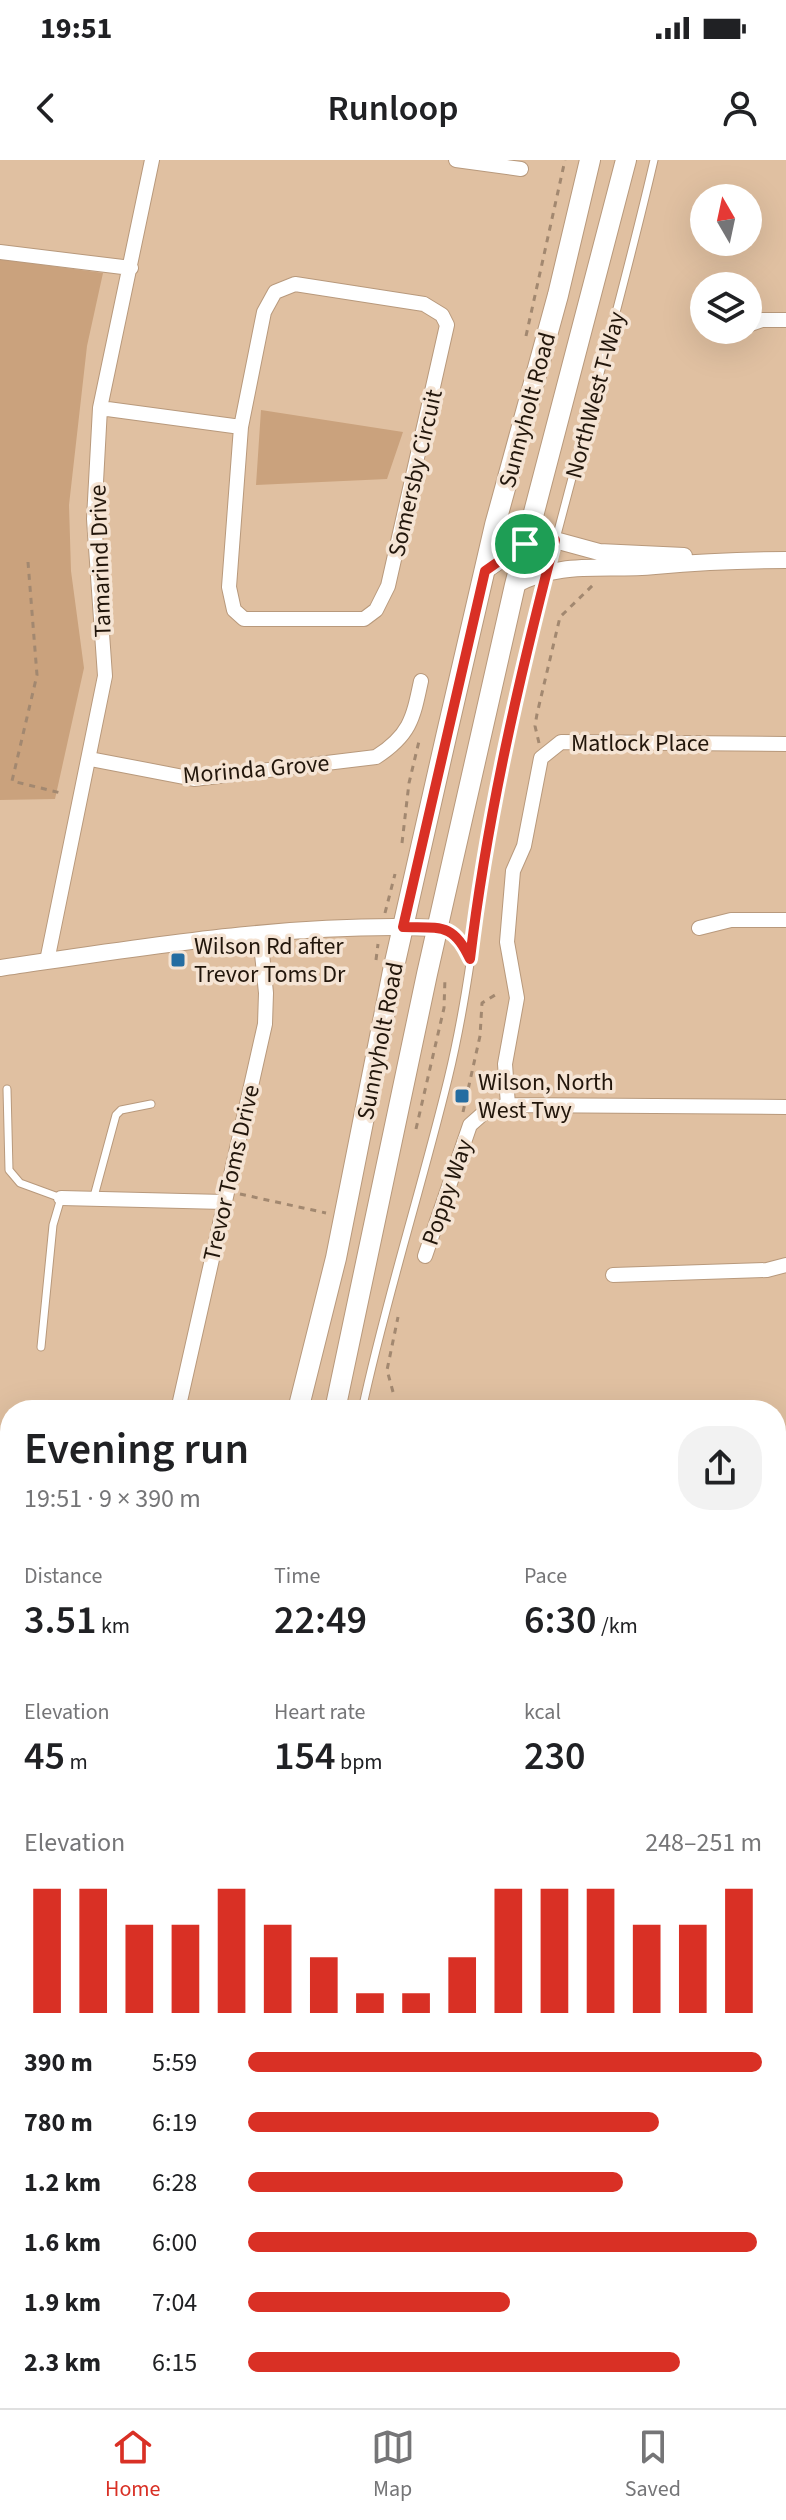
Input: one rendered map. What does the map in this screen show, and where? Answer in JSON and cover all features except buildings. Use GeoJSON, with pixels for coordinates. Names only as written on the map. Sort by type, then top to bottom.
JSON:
{"type":"FeatureCollection","features":[{"type":"Feature","properties":{"kind":"main road","name":"Sunnyholt Road"},"geometry":{"type":"LineString","coordinates":[[300,1400],[336,1258],[403,927],[485,571],[590,160]]}},
{"type":"Feature","properties":{"kind":"main road","name":"Sunnyholt Road"},"geometry":{"type":"LineString","coordinates":[[337,1400],[515,585],[591,304],[626,160]]}},
{"type":"Feature","properties":{"kind":"street","name":"Tamarind Drive"},"geometry":{"type":"LineString","coordinates":[[47,961],[105,676],[94,519],[100,408],[113,333],[131,268],[152,160]]}},
{"type":"Feature","properties":{"kind":"street"},"geometry":{"type":"LineString","coordinates":[[456,160],[521,169]]}},
{"type":"Feature","properties":{"kind":"street"},"geometry":{"type":"LineString","coordinates":[[0,252],[131,268]]}},
{"type":"Feature","properties":{"kind":"street","name":"Somersby Circuit"},"geometry":{"type":"LineString","coordinates":[[285,286],[334,288],[424,304],[442,315],[447,325],[398,551],[388,586],[376,610],[364,619],[244,619],[234,610],[229,587],[241,427],[264,312],[275,292],[285,286]]}},
{"type":"Feature","properties":{"kind":"street"},"geometry":{"type":"LineString","coordinates":[[762,320],[786,320]]}},
{"type":"Feature","properties":{"kind":"street"},"geometry":{"type":"LineString","coordinates":[[100,408],[241,427]]}},
{"type":"Feature","properties":{"kind":"street"},"geometry":{"type":"LineString","coordinates":[[485,571],[525,544],[555,540],[599,552],[656,552],[705,560]]}},
{"type":"Feature","properties":{"kind":"street"},"geometry":{"type":"LineString","coordinates":[[515,585],[547,571],[570,567],[653,567],[705,560],[786,560]]}},
{"type":"Feature","properties":{"kind":"street","name":"Morinda Grove"},"geometry":{"type":"LineString","coordinates":[[90,759],[194,779],[376,757],[396,744],[409,728],[421,681]]}},
{"type":"Feature","properties":{"kind":"street","name":"Matlock Place"},"geometry":{"type":"LineString","coordinates":[[508,1105],[505,1064],[517,998],[507,942],[513,871],[524,846],[541,758],[561,742],[786,744]]}},
{"type":"Feature","properties":{"kind":"street"},"geometry":{"type":"LineString","coordinates":[[699,928],[731,920],[786,920]]}},
{"type":"Feature","properties":{"kind":"street"},"geometry":{"type":"LineString","coordinates":[[0,968],[260,934],[355,925],[438,928]]}},
{"type":"Feature","properties":{"kind":"street","name":"Trevor Toms Drive"},"geometry":{"type":"LineString","coordinates":[[180,1400],[265,1024],[266,993],[260,934]]}},
{"type":"Feature","properties":{"kind":"street"},"geometry":{"type":"LineString","coordinates":[[508,1105],[786,1107]]}},
{"type":"Feature","properties":{"kind":"street","name":"Poppy Way"},"geometry":{"type":"LineString","coordinates":[[425,1256],[470,1125],[487,1110],[508,1105]]}},
{"type":"Feature","properties":{"kind":"street"},"geometry":{"type":"LineString","coordinates":[[61,1198],[226,1197]]}},
{"type":"Feature","properties":{"kind":"street"},"geometry":{"type":"LineString","coordinates":[[613,1275],[767,1270],[786,1265]]}},
{"type":"Feature","properties":{"kind":"lane","name":"NorthWest T-Way"},"geometry":{"type":"LineString","coordinates":[[364,1400],[391,1280],[449,1075],[470,959],[480,875],[498,782],[547,571],[591,416],[654,160]]}},
{"type":"Feature","properties":{"kind":"lane"},"geometry":{"type":"LineString","coordinates":[[438,928],[457,934],[470,959]]}},
{"type":"Feature","properties":{"kind":"lane"},"geometry":{"type":"LineString","coordinates":[[7,1089],[9,1170],[20,1183],[61,1198],[53,1225],[41,1347]]}},
{"type":"Feature","properties":{"kind":"lane"},"geometry":{"type":"LineString","coordinates":[[93,1200],[116,1115],[121,1110],[151,1104]]}},
{"type":"Feature","properties":{"kind":"path"},"geometry":{"type":"LineString","coordinates":[[28,562],[37,675],[12,781],[61,793]]}},
{"type":"Feature","properties":{"kind":"path"},"geometry":{"type":"LineString","coordinates":[[546,753],[535,726],[560,617],[596,582]]}},
{"type":"Feature","properties":{"kind":"path"},"geometry":{"type":"LineString","coordinates":[[416,1129],[444,1008],[447,989],[443,975]]}},
{"type":"Feature","properties":{"kind":"path"},"geometry":{"type":"LineString","coordinates":[[226,1197],[326,1213]]}},
{"type":"Feature","properties":{"kind":"shaded area"},"geometry":{"type":"Polygon","coordinates":[[[0,259],[103,273],[87,346],[69,505],[71,571],[84,668],[55,799],[0,800],[0,259]]]}},
{"type":"Feature","properties":{"kind":"shaded area"},"geometry":{"type":"Polygon","coordinates":[[[261,410],[403,432],[387,479],[256,485],[261,410]]]}},
{"type":"Feature","properties":{"kind":"place","name":"Wilson Rd after Trevor Toms Dr"},"geometry":{"type":"Point","coordinates":[178,960]}},
{"type":"Feature","properties":{"kind":"place","name":"Wilson, North West Twy"},"geometry":{"type":"Point","coordinates":[462,1096]}},
{"type":"Feature","properties":{"kind":"route"},"geometry":{"type":"LineString","coordinates":[[555,540],[502,766],[480,875],[470,959],[461,939],[449,930],[403,927],[485,571],[525,544],[555,540]]}}]}
